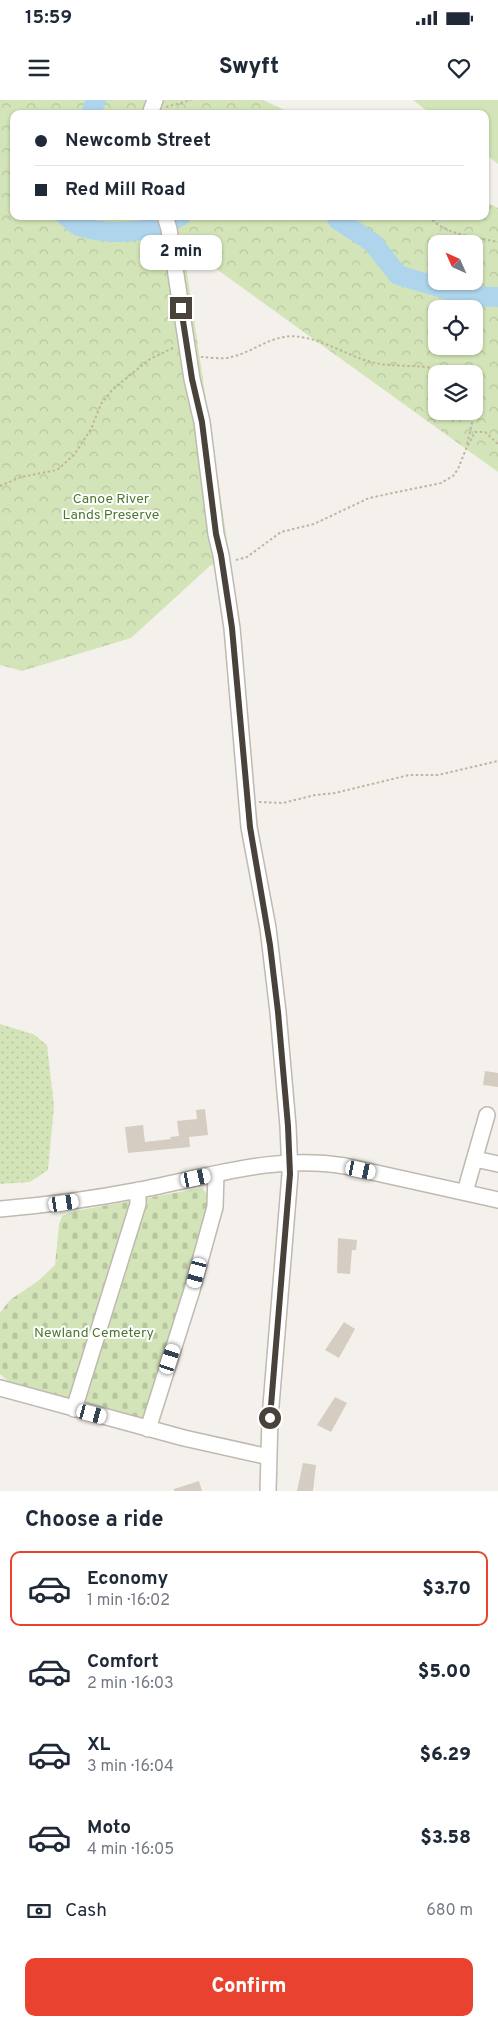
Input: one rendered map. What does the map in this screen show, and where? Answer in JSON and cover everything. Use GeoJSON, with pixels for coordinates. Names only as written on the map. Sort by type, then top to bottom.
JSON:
{"type":"FeatureCollection","features":[{"type":"Feature","properties":{"kind":"street"},"geometry":{"type":"LineString","coordinates":[[166,221],[188,356],[202,422],[216,534],[232,628],[250,827],[268,928],[278,1012],[290,1162],[270,1418],[268,1491]]}},
{"type":"Feature","properties":{"kind":"street"},"geometry":{"type":"LineString","coordinates":[[466,1192],[487,1115]]}},
{"type":"Feature","properties":{"kind":"street"},"geometry":{"type":"LineString","coordinates":[[475,1159],[498,1164]]}},
{"type":"Feature","properties":{"kind":"street"},"geometry":{"type":"LineString","coordinates":[[0,1209],[64,1203],[248,1167],[290,1162],[345,1166],[498,1200]]}},
{"type":"Feature","properties":{"kind":"street"},"geometry":{"type":"LineString","coordinates":[[148,1428],[192,1290],[210,1226],[215,1207],[216,1174]]}},
{"type":"Feature","properties":{"kind":"street"},"geometry":{"type":"LineString","coordinates":[[74,1408],[138,1204],[138,1190]]}},
{"type":"Feature","properties":{"kind":"street"},"geometry":{"type":"LineString","coordinates":[[0,1388],[148,1428],[269,1457]]}},
{"type":"Feature","properties":{"kind":"path"},"geometry":{"type":"LineString","coordinates":[[152,108],[186,103],[191,100]]}},
{"type":"Feature","properties":{"kind":"path"},"geometry":{"type":"LineString","coordinates":[[432,220],[446,230],[498,242]]}},
{"type":"Feature","properties":{"kind":"path"},"geometry":{"type":"LineString","coordinates":[[188,356],[230,358],[263,343],[285,337],[301,336],[370,362],[389,366],[419,365],[428,367]]}},
{"type":"Feature","properties":{"kind":"path"},"geometry":{"type":"LineString","coordinates":[[0,486],[21,477],[57,470],[74,455],[91,429],[101,404],[113,389],[150,359],[186,341]]}},
{"type":"Feature","properties":{"kind":"path"},"geometry":{"type":"LineString","coordinates":[[466,449],[473,420]]}},
{"type":"Feature","properties":{"kind":"path"},"geometry":{"type":"LineString","coordinates":[[222,563],[247,558],[281,532],[314,524],[370,498],[441,483],[453,476],[458,469],[475,432],[485,432],[498,444]]}},
{"type":"Feature","properties":{"kind":"path"},"geometry":{"type":"LineString","coordinates":[[247,799],[264,803],[283,803],[315,795],[335,793],[409,775],[438,775],[498,761]]}},
{"type":"Feature","properties":{"kind":"green space","name":"Canoe River Lands Preserve"},"geometry":{"type":"Polygon","coordinates":[[[0,100],[263,100],[284,110],[10,110],[10,220],[489,220],[489,204],[498,208],[498,472],[183,245],[230,561],[211,565],[131,638],[22,671],[0,665],[0,100]]]}},
{"type":"Feature","properties":{"kind":"green space"},"geometry":{"type":"Polygon","coordinates":[[[413,100],[498,100],[498,164],[489,157],[489,110],[426,110],[413,100]]]}},
{"type":"Feature","properties":{"kind":"green space"},"geometry":{"type":"Polygon","coordinates":[[[0,1024],[33,1034],[47,1045],[54,1106],[48,1170],[30,1182],[0,1184],[0,1024]]]}},
{"type":"Feature","properties":{"kind":"green space","name":"Newland Cemetery"},"geometry":{"type":"Polygon","coordinates":[[[202,1188],[210,1198],[175,1327],[147,1418],[129,1422],[15,1387],[0,1374],[0,1313],[10,1300],[38,1281],[55,1265],[59,1225],[62,1216],[75,1211],[202,1188]]]}},
{"type":"Feature","properties":{"kind":"building"},"geometry":{"type":"Polygon","coordinates":[[[485,1071],[498,1073],[498,1087],[483,1085],[485,1071]]]}},
{"type":"Feature","properties":{"kind":"building"},"geometry":{"type":"Polygon","coordinates":[[[205,1109],[208,1135],[189,1137],[190,1147],[128,1153],[125,1127],[143,1125],[145,1142],[171,1139],[170,1137],[179,1136],[177,1121],[197,1119],[196,1110],[205,1109]]]}},
{"type":"Feature","properties":{"kind":"building"},"geometry":{"type":"Polygon","coordinates":[[[338,1238],[357,1240],[356,1250],[352,1250],[350,1274],[337,1273],[338,1238]]]}},
{"type":"Feature","properties":{"kind":"building"},"geometry":{"type":"Polygon","coordinates":[[[344,1322],[355,1329],[339,1358],[325,1350],[344,1322]]]}},
{"type":"Feature","properties":{"kind":"building"},"geometry":{"type":"Polygon","coordinates":[[[335,1397],[347,1403],[331,1432],[317,1425],[335,1397]]]}},
{"type":"Feature","properties":{"kind":"building"},"geometry":{"type":"Polygon","coordinates":[[[303,1463],[316,1465],[313,1491],[297,1491],[303,1463]]]}},
{"type":"Feature","properties":{"kind":"building"},"geometry":{"type":"Polygon","coordinates":[[[199,1481],[202,1491],[174,1491],[174,1489],[199,1481]]]}},
{"type":"Feature","properties":{"kind":"waterway"},"geometry":{"type":"LineString","coordinates":[[92,110],[96,100]]}},
{"type":"Feature","properties":{"kind":"waterway"},"geometry":{"type":"LineString","coordinates":[[71,220],[80,226],[94,230],[120,232],[146,229],[174,220]]}},
{"type":"Feature","properties":{"kind":"waterway"},"geometry":{"type":"LineString","coordinates":[[338,220],[373,243],[398,275],[469,296],[498,297]]}},
{"type":"Feature","properties":{"kind":"route"},"geometry":{"type":"LineString","coordinates":[[181,308],[192,379],[202,422],[216,534],[232,628],[250,827],[268,928],[278,1012],[288,1126],[290,1174],[270,1418]]}}]}
